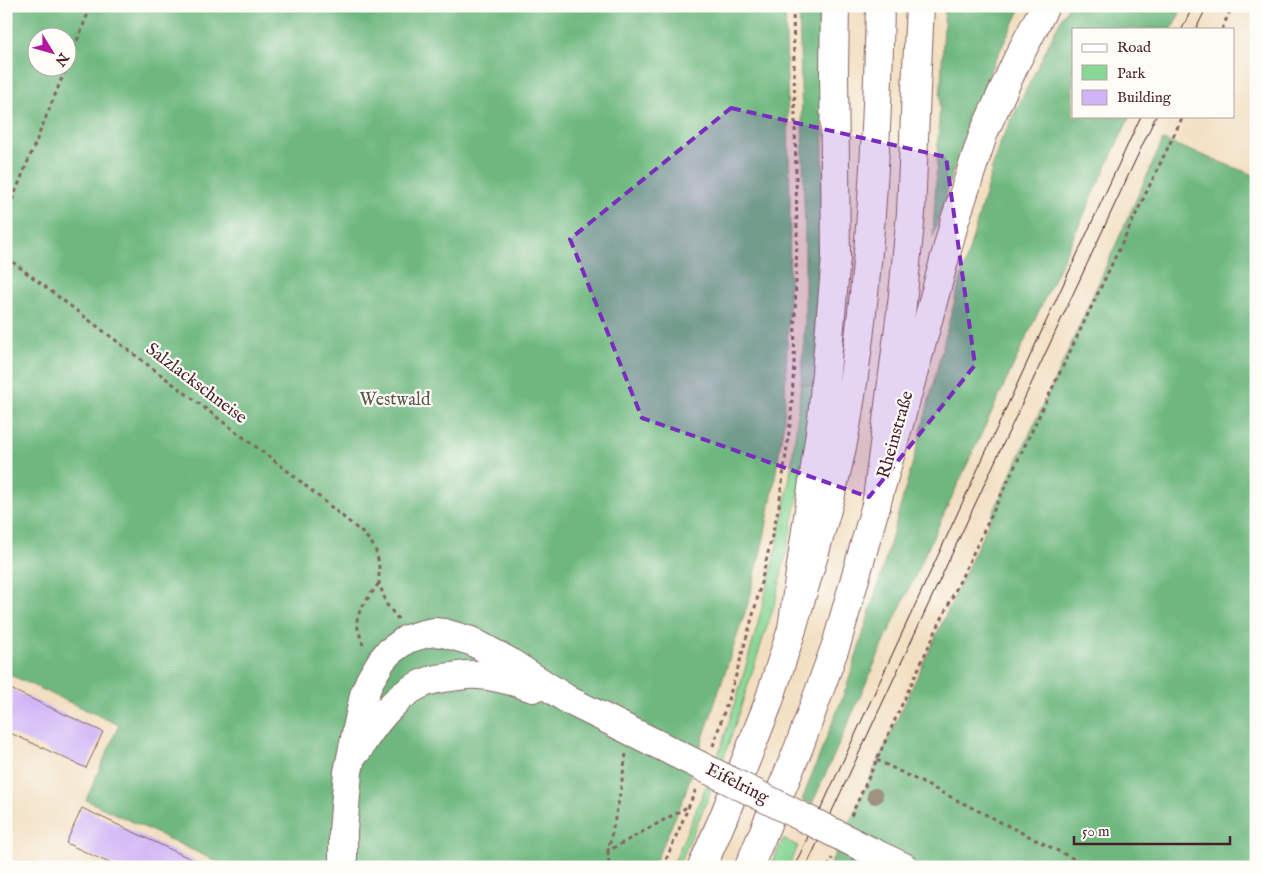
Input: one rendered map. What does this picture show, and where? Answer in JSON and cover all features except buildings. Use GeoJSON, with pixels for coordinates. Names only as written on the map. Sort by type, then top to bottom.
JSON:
{"type":"FeatureCollection","features":[{"type":"Feature","properties":{"kind":"main road"},"geometry":{"type":"LineString","coordinates":[[792,629],[822,418],[836,257],[834,72],[836,6]]}},
{"type":"Feature","properties":{"kind":"main road"},"geometry":{"type":"LineString","coordinates":[[702,867],[768,704],[830,499],[846,422],[858,345],[867,261],[873,174],[880,6]]}},
{"type":"Feature","properties":{"kind":"main road"},"geometry":{"type":"LineString","coordinates":[[876,507],[902,304],[911,213],[920,6]]}},
{"type":"Feature","properties":{"kind":"main road","name":"Rheinstraße"},"geometry":{"type":"LineString","coordinates":[[750,867],[799,747],[837,642],[955,220],[981,140],[1016,60],[1046,6]]}},
{"type":"Feature","properties":{"kind":"main road","name":"Eifelring"},"geometry":{"type":"LineString","coordinates":[[343,867],[343,831],[348,772],[364,695],[370,680],[389,652],[406,639],[434,632],[471,641],[508,661],[570,701],[904,867]]}},
{"type":"Feature","properties":{"kind":"main road","name":"Eifelring"},"geometry":{"type":"LineString","coordinates":[[348,772],[361,745],[376,723],[392,705],[406,693],[421,684],[443,678],[476,674],[529,686],[570,701]]}},
{"type":"Feature","properties":{"kind":"path"},"geometry":{"type":"LineString","coordinates":[[78,38],[91,6]]}},
{"type":"Feature","properties":{"kind":"path"},"geometry":{"type":"LineString","coordinates":[[712,749],[756,604],[779,506],[791,417],[797,233],[793,6]]}},
{"type":"Feature","properties":{"kind":"path"},"geometry":{"type":"LineString","coordinates":[[1222,28],[1232,6]]}},
{"type":"Feature","properties":{"kind":"path"},"geometry":{"type":"LineString","coordinates":[[6,215],[62,78]]}},
{"type":"Feature","properties":{"kind":"path"},"geometry":{"type":"LineString","coordinates":[[848,822],[932,639],[1181,118]]}},
{"type":"Feature","properties":{"kind":"path","name":"Salzlackschneise"},"geometry":{"type":"LineString","coordinates":[[6,257],[289,472],[365,535],[375,548],[379,563],[380,583]]}},
{"type":"Feature","properties":{"kind":"path"},"geometry":{"type":"LineString","coordinates":[[380,583],[388,605],[398,620],[413,636]]}},
{"type":"Feature","properties":{"kind":"path"},"geometry":{"type":"LineString","coordinates":[[370,680],[357,620],[360,610],[380,583]]}},
{"type":"Feature","properties":{"kind":"path"},"geometry":{"type":"LineString","coordinates":[[609,867],[608,851],[627,751],[619,726]]}},
{"type":"Feature","properties":{"kind":"path"},"geometry":{"type":"LineString","coordinates":[[877,760],[1090,867]]}},
{"type":"Feature","properties":{"kind":"path"},"geometry":{"type":"LineString","coordinates":[[663,867],[699,781]]}},
{"type":"Feature","properties":{"kind":"path"},"geometry":{"type":"LineString","coordinates":[[608,851],[689,806]]}},
{"type":"Feature","properties":{"kind":"path"},"geometry":{"type":"LineString","coordinates":[[828,867],[832,858]]}},
{"type":"Feature","properties":{"kind":"highlighted area"},"geometry":{"type":"Polygon","coordinates":[[[731,108],[946,157],[975,365],[869,497],[642,418],[570,239],[731,108]]]}},
{"type":"Feature","properties":{"kind":"green space","name":"Westwald"},"geometry":{"type":"Polygon","coordinates":[[[6,6],[785,6],[790,202],[789,299],[784,422],[764,538],[749,600],[682,802],[653,867],[219,867],[220,863],[86,800],[119,725],[6,673],[6,6]]]}},
{"type":"Feature","properties":{"kind":"green space"},"geometry":{"type":"Polygon","coordinates":[[[799,6],[820,6],[823,118],[823,265],[815,385],[801,384],[805,321],[805,237],[799,6]]]}},
{"type":"Feature","properties":{"kind":"green space"},"geometry":{"type":"Polygon","coordinates":[[[945,6],[1022,6],[990,71],[956,161],[933,237],[945,6]]]}},
{"type":"Feature","properties":{"kind":"green space"},"geometry":{"type":"Polygon","coordinates":[[[1069,6],[1183,6],[1172,28],[1072,28],[1072,118],[1129,118],[892,625],[812,804],[802,800],[847,686],[881,575],[918,444],[951,314],[999,145],[1069,6]]]}},
{"type":"Feature","properties":{"kind":"green space"},"geometry":{"type":"Polygon","coordinates":[[[1163,140],[1256,176],[1256,867],[829,867],[1062,364],[1163,140]]]}},
{"type":"Feature","properties":{"kind":"green space"},"geometry":{"type":"Polygon","coordinates":[[[801,384],[815,385],[803,474],[776,599],[729,743],[706,803],[678,867],[672,867],[705,790],[722,744],[760,614],[789,482],[801,384]]]}},
{"type":"Feature","properties":{"kind":"green space"},"geometry":{"type":"Polygon","coordinates":[[[783,839],[798,846],[788,867],[770,867],[783,839]]]}},
{"type":"Feature","properties":{"kind":"tram line"},"geometry":{"type":"LineString","coordinates":[[1182,28],[1193,6]]}},
{"type":"Feature","properties":{"kind":"tram line"},"geometry":{"type":"LineString","coordinates":[[1196,28],[1207,6]]}},
{"type":"Feature","properties":{"kind":"tram line"},"geometry":{"type":"LineString","coordinates":[[794,867],[1140,118]]}},
{"type":"Feature","properties":{"kind":"tram line"},"geometry":{"type":"LineString","coordinates":[[806,867],[1155,118]]}}]}
